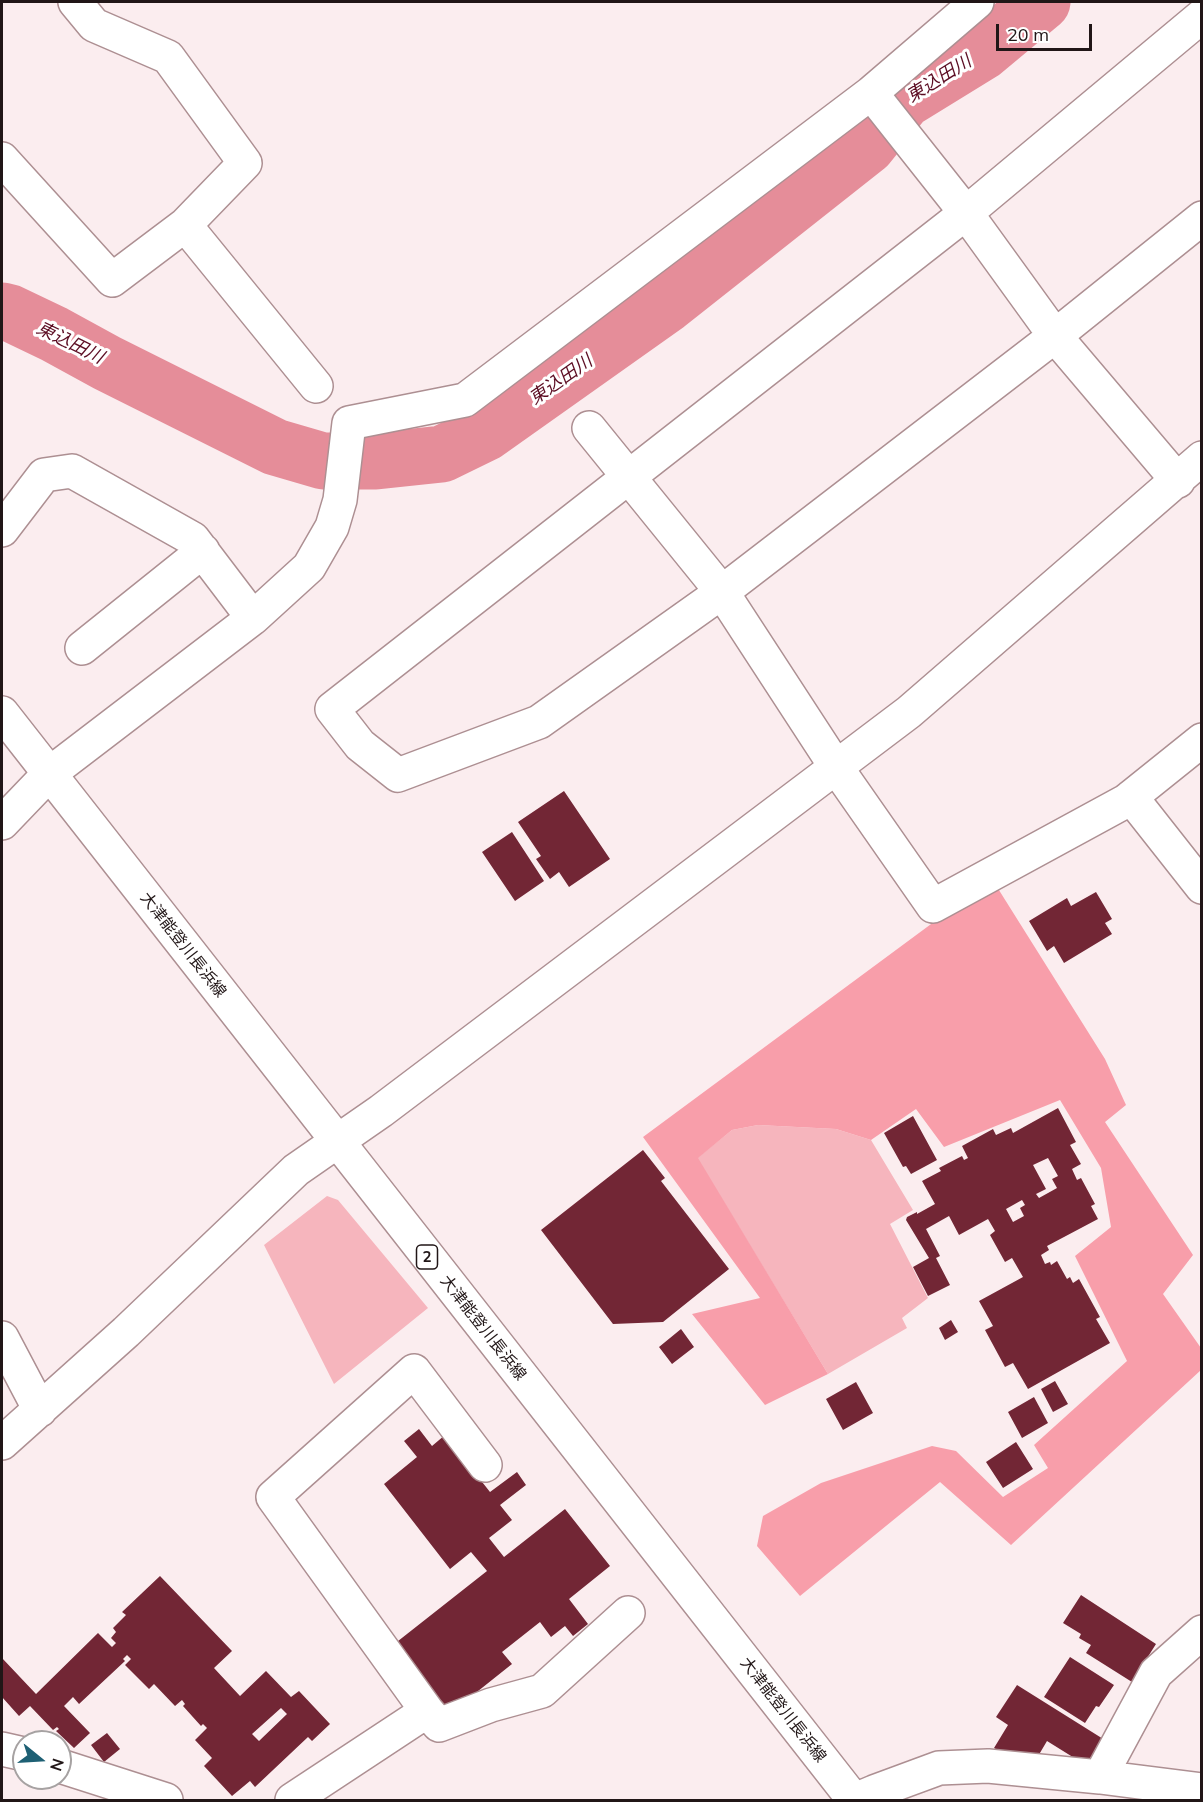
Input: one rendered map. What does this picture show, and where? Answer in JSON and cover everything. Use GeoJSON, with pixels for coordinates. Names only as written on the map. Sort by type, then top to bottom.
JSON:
{"type":"FeatureCollection","features":[{"type":"Feature","properties":{"kind":"street"},"geometry":{"type":"LineString","coordinates":[[2,159],[112,280],[185,225],[245,163],[168,57],[94,25],[75,2]]}},
{"type":"Feature","properties":{"kind":"street"},"geometry":{"type":"LineString","coordinates":[[2,823],[49,774],[253,618],[309,567],[332,527],[340,500],[349,423],[465,400],[874,97],[977,2]]}},
{"type":"Feature","properties":{"kind":"street"},"geometry":{"type":"LineString","coordinates":[[1202,16],[966,213],[332,709],[360,745],[398,775],[539,722],[722,592],[1056,336],[1202,218]]}},
{"type":"Feature","properties":{"kind":"street"},"geometry":{"type":"LineString","coordinates":[[874,97],[966,213],[1056,336],[1178,481]]}},
{"type":"Feature","properties":{"kind":"street"},"geometry":{"type":"LineString","coordinates":[[185,225],[316,386]]}},
{"type":"Feature","properties":{"kind":"street"},"geometry":{"type":"LineString","coordinates":[[589,428],[722,592],[836,767],[933,906],[1131,797],[1202,740]]}},
{"type":"Feature","properties":{"kind":"street"},"geometry":{"type":"LineString","coordinates":[[2,1443],[126,1332],[296,1170],[337,1143],[909,712],[1202,458]]}},
{"type":"Feature","properties":{"kind":"street"},"geometry":{"type":"LineString","coordinates":[[2,530],[44,475],[72,471],[193,538],[253,618]]}},
{"type":"Feature","properties":{"kind":"street"},"geometry":{"type":"LineString","coordinates":[[82,648],[203,551]]}},
{"type":"Feature","properties":{"kind":"street","name":"大津能登川長浜線"},"geometry":{"type":"LineString","coordinates":[[2,713],[337,1143],[855,1800]]}},
{"type":"Feature","properties":{"kind":"street"},"geometry":{"type":"LineString","coordinates":[[1131,797],[1202,887]]}},
{"type":"Feature","properties":{"kind":"street"},"geometry":{"type":"LineString","coordinates":[[2,1338],[40,1410]]}},
{"type":"Feature","properties":{"kind":"street"},"geometry":{"type":"LineString","coordinates":[[485,1465],[414,1371],[273,1497],[439,1725],[490,1705],[542,1691],[628,1613]]}},
{"type":"Feature","properties":{"kind":"street"},"geometry":{"type":"LineString","coordinates":[[1100,1777],[1156,1673],[1202,1632]]}},
{"type":"Feature","properties":{"kind":"street"},"geometry":{"type":"LineString","coordinates":[[292,1800],[427,1711]]}},
{"type":"Feature","properties":{"kind":"street"},"geometry":{"type":"LineString","coordinates":[[855,1800],[939,1768],[988,1766],[1202,1790]]}},
{"type":"Feature","properties":{"kind":"street"},"geometry":{"type":"LineString","coordinates":[[72,1770],[166,1800]]}},
{"type":"Feature","properties":{"kind":"shaded area"},"geometry":{"type":"Polygon","coordinates":[[[992,879],[1105,1059],[1126,1105],[1105,1122],[1193,1255],[1163,1294],[1201,1348],[1201,1370],[1011,1545],[940,1482],[800,1596],[757,1546],[763,1516],[821,1483],[932,1446],[956,1451],[1003,1497],[1048,1468],[1034,1445],[1127,1361],[1075,1256],[1111,1227],[1101,1168],[1060,1100],[944,1147],[916,1109],[871,1140],[836,1129],[758,1125],[732,1130],[698,1158],[828,1374],[765,1405],[692,1314],[760,1298],[643,1137],[992,879]]]}},
{"type":"Feature","properties":{"kind":"shaded area"},"geometry":{"type":"Polygon","coordinates":[[[758,1125],[836,1129],[871,1140],[913,1210],[890,1224],[928,1298],[902,1318],[907,1328],[828,1374],[697,1158],[732,1130],[758,1125]]]}},
{"type":"Feature","properties":{"kind":"shaded area"},"geometry":{"type":"Polygon","coordinates":[[[327,1196],[338,1200],[428,1308],[334,1384],[264,1245],[327,1196]]]}},
{"type":"Feature","properties":{"kind":"building"},"geometry":{"type":"Polygon","coordinates":[[[564,791],[610,859],[569,887],[559,872],[550,879],[536,859],[541,856],[518,822],[564,791]]]}},
{"type":"Feature","properties":{"kind":"building"},"geometry":{"type":"Polygon","coordinates":[[[512,832],[544,881],[515,901],[482,852],[512,832]]]}},
{"type":"Feature","properties":{"kind":"building"},"geometry":{"type":"Polygon","coordinates":[[[1096,892],[1112,919],[1105,923],[1112,934],[1064,963],[1054,946],[1047,951],[1029,921],[1067,898],[1071,906],[1096,892]]]}},
{"type":"Feature","properties":{"kind":"building"},"geometry":{"type":"Polygon","coordinates":[[[1058,1108],[1076,1142],[1070,1145],[1081,1164],[1072,1169],[1077,1180],[1081,1178],[1095,1204],[1091,1206],[1098,1219],[1047,1246],[1049,1250],[1041,1255],[1045,1264],[1050,1262],[1051,1265],[1057,1261],[1067,1279],[1070,1277],[1073,1283],[1079,1279],[1100,1317],[1096,1319],[1110,1343],[1028,1389],[1013,1363],[1005,1367],[985,1330],[993,1326],[979,1301],[1023,1277],[1012,1258],[1005,1262],[990,1235],[995,1231],[988,1219],[959,1235],[949,1216],[926,1229],[940,1256],[936,1258],[950,1285],[928,1296],[913,1267],[929,1258],[906,1220],[907,1217],[935,1204],[922,1181],[941,1171],[939,1168],[962,1156],[964,1160],[968,1158],[962,1146],[993,1129],[996,1135],[1011,1128],[1013,1133],[1058,1108]],[[1048,1158],[1033,1165],[1046,1189],[1036,1194],[1039,1198],[1057,1188],[1052,1179],[1058,1176],[1048,1158]],[[1022,1200],[1006,1209],[1013,1222],[1024,1216],[1020,1208],[1025,1205],[1022,1200]]]}},
{"type":"Feature","properties":{"kind":"building"},"geometry":{"type":"Polygon","coordinates":[[[913,1116],[937,1160],[911,1174],[906,1166],[903,1167],[884,1133],[913,1116]]]}},
{"type":"Feature","properties":{"kind":"building"},"geometry":{"type":"Polygon","coordinates":[[[643,1150],[665,1178],[661,1181],[729,1269],[663,1322],[613,1324],[541,1230],[643,1150]]]}},
{"type":"Feature","properties":{"kind":"building"},"geometry":{"type":"Polygon","coordinates":[[[951,1320],[958,1332],[945,1340],[939,1328],[951,1320]]]}},
{"type":"Feature","properties":{"kind":"building"},"geometry":{"type":"Polygon","coordinates":[[[681,1329],[694,1347],[672,1364],[659,1347],[681,1329]]]}},
{"type":"Feature","properties":{"kind":"building"},"geometry":{"type":"Polygon","coordinates":[[[1055,1381],[1068,1404],[1053,1412],[1041,1389],[1055,1381]]]}},
{"type":"Feature","properties":{"kind":"building"},"geometry":{"type":"Polygon","coordinates":[[[856,1382],[873,1413],[843,1430],[826,1399],[856,1382]]]}},
{"type":"Feature","properties":{"kind":"building"},"geometry":{"type":"Polygon","coordinates":[[[1034,1397],[1048,1423],[1022,1438],[1008,1412],[1034,1397]]]}},
{"type":"Feature","properties":{"kind":"building"},"geometry":{"type":"Polygon","coordinates":[[[419,1429],[432,1446],[445,1435],[490,1492],[517,1472],[526,1485],[500,1505],[512,1520],[489,1538],[504,1557],[565,1509],[610,1566],[569,1599],[588,1624],[573,1636],[565,1626],[551,1637],[540,1622],[502,1652],[512,1664],[448,1715],[393,1645],[487,1571],[471,1552],[450,1569],[384,1484],[417,1457],[404,1441],[419,1429]]]}},
{"type":"Feature","properties":{"kind":"building"},"geometry":{"type":"Polygon","coordinates":[[[1016,1442],[1033,1469],[1003,1488],[986,1462],[1016,1442]]]}},
{"type":"Feature","properties":{"kind":"building"},"geometry":{"type":"Polygon","coordinates":[[[160,1576],[232,1651],[214,1668],[240,1696],[266,1671],[291,1697],[299,1691],[330,1724],[312,1741],[308,1737],[255,1787],[250,1781],[232,1796],[204,1766],[212,1758],[195,1740],[207,1728],[203,1724],[201,1726],[183,1706],[185,1704],[182,1700],[175,1706],[154,1684],[149,1689],[125,1665],[131,1659],[127,1655],[123,1659],[125,1661],[79,1704],[73,1697],[64,1706],[90,1733],[74,1748],[72,1730],[58,1730],[57,1727],[53,1730],[30,1706],[19,1716],[2,1697],[2,1658],[36,1694],[98,1633],[112,1647],[116,1643],[111,1638],[116,1632],[113,1628],[126,1615],[122,1612],[160,1576]],[[281,1708],[252,1734],[259,1741],[287,1714],[281,1708]]]}},
{"type":"Feature","properties":{"kind":"building"},"geometry":{"type":"Polygon","coordinates":[[[1081,1595],[1156,1644],[1132,1682],[1086,1653],[1091,1645],[1079,1638],[1081,1634],[1063,1623],[1081,1595]]]}},
{"type":"Feature","properties":{"kind":"building"},"geometry":{"type":"Polygon","coordinates":[[[1070,1657],[1114,1685],[1085,1723],[1044,1697],[1070,1657]]]}},
{"type":"Feature","properties":{"kind":"building"},"geometry":{"type":"Polygon","coordinates":[[[1017,1685],[1108,1742],[1092,1769],[1047,1741],[1034,1763],[1015,1751],[1011,1758],[994,1748],[1008,1725],[996,1717],[1017,1685]]]}},
{"type":"Feature","properties":{"kind":"building"},"geometry":{"type":"Polygon","coordinates":[[[107,1733],[120,1749],[104,1762],[91,1745],[107,1733]]]}},
{"type":"Feature","properties":{"kind":"waterway","name":"東込田川"},"geometry":{"type":"LineString","coordinates":[[2,311],[54,334],[275,447],[323,461],[376,461],[442,454],[485,433],[667,304],[867,146],[904,100],[982,52],[1042,2]]}}]}
